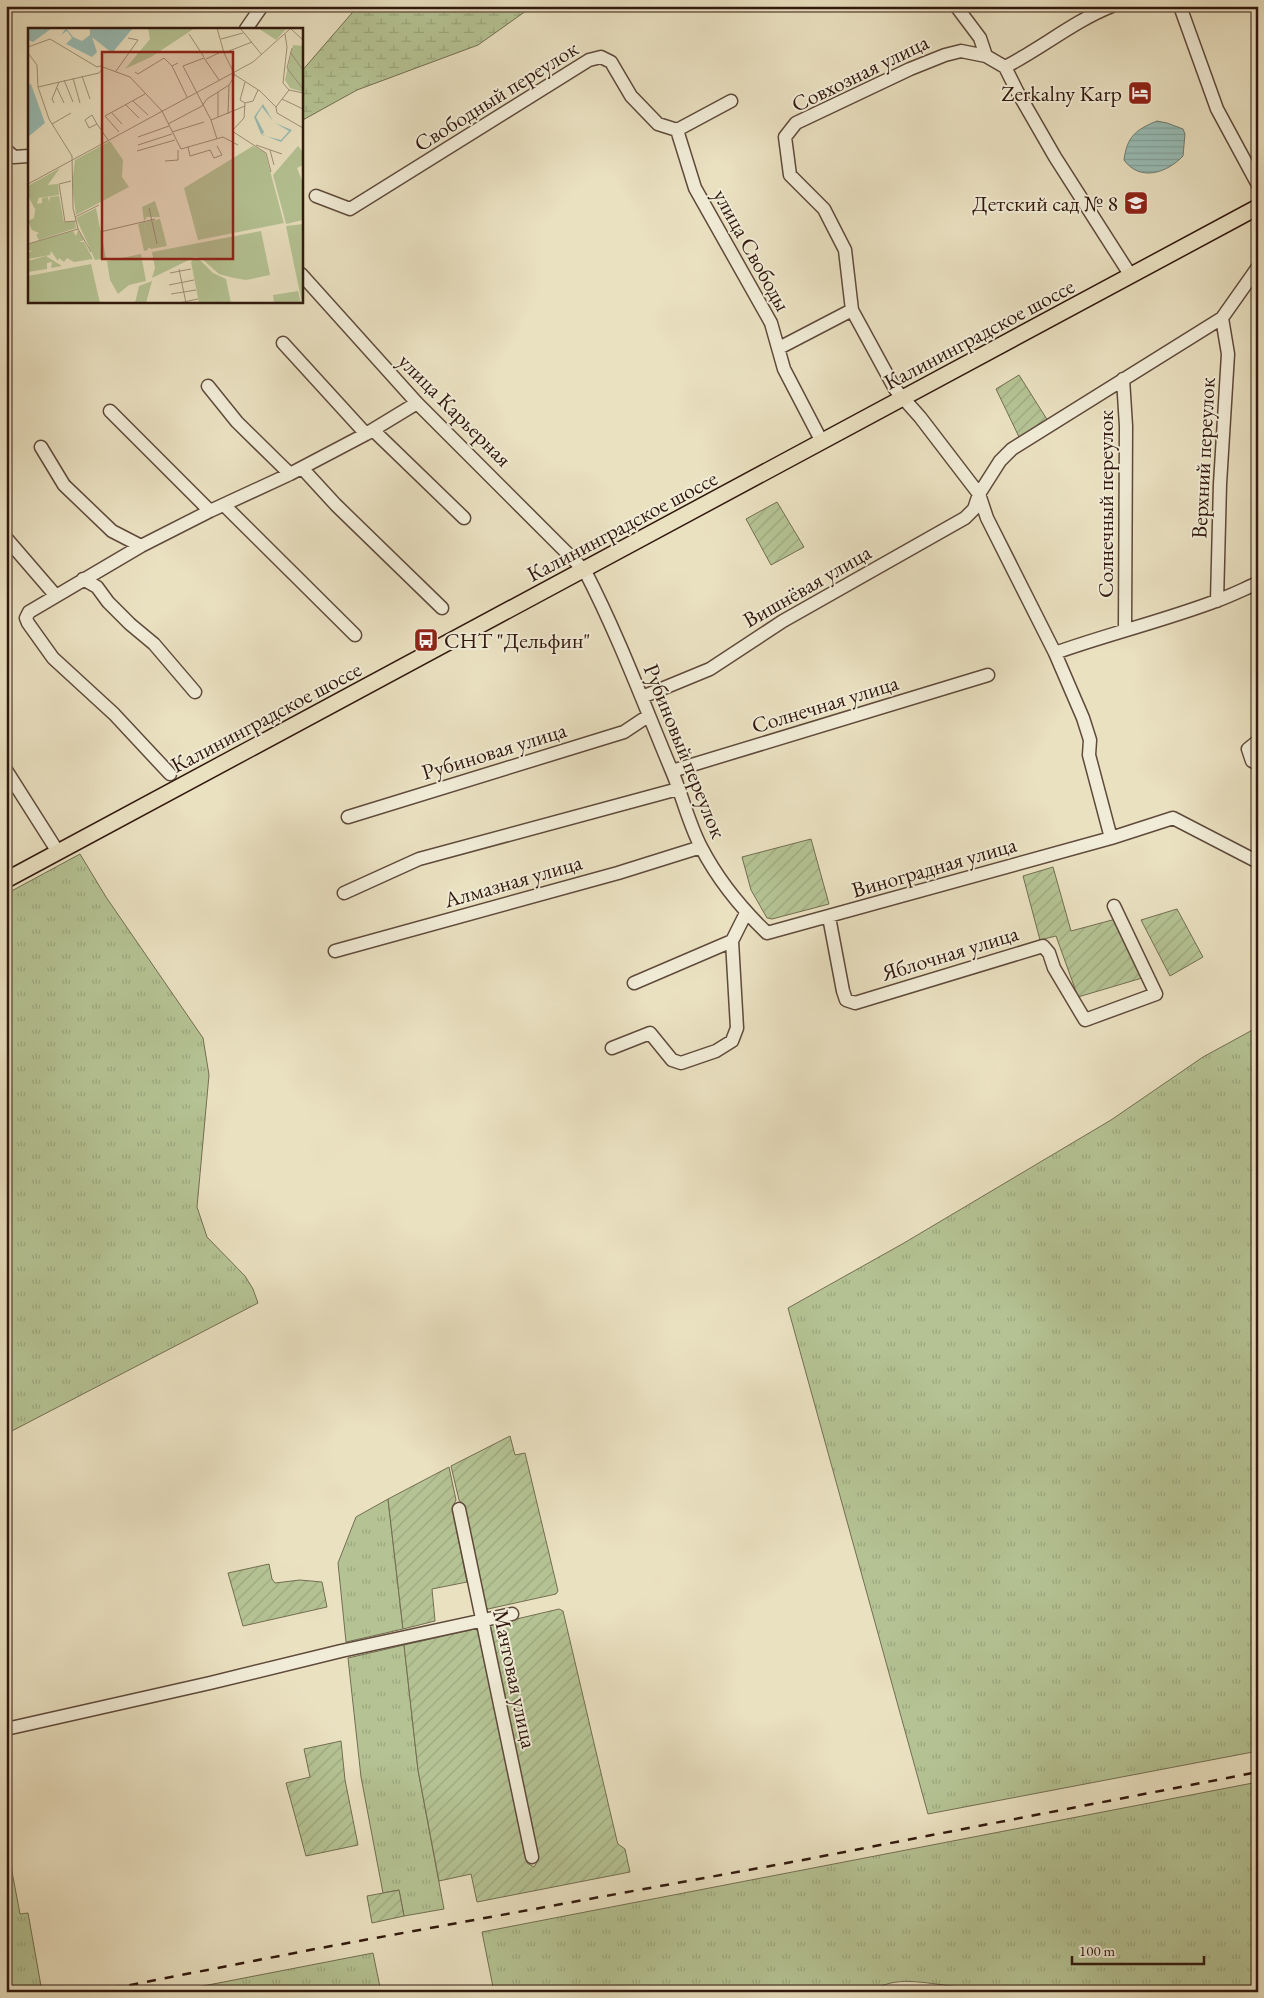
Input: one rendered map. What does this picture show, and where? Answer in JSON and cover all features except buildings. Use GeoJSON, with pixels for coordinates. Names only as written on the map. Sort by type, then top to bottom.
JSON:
{"type":"FeatureCollection","features":[{"type":"Feature","properties":{"kind":"main road","name":"Калининградское шоссе"},"geometry":{"type":"LineString","coordinates":[[6,880],[904,399],[1258,207]]}},
{"type":"Feature","properties":{"kind":"street"},"geometry":{"type":"LineString","coordinates":[[247,28],[262,6]]}},
{"type":"Feature","properties":{"kind":"street"},"geometry":{"type":"LineString","coordinates":[[956,6],[980,38],[986,56]]}},
{"type":"Feature","properties":{"kind":"street"},"geometry":{"type":"LineString","coordinates":[[1112,6],[1089,16],[1034,52],[1005,67],[1017,92],[1055,157],[1131,276]]}},
{"type":"Feature","properties":{"kind":"street"},"geometry":{"type":"LineString","coordinates":[[1182,7],[1217,110],[1258,185]]}},
{"type":"Feature","properties":{"kind":"street","name":"Совхозная улица"},"geometry":{"type":"LineString","coordinates":[[1005,67],[986,56],[961,51],[945,55],[796,123],[785,137],[790,175],[824,209],[845,250],[852,310],[896,389],[979,494],[987,518],[1055,652],[1083,718],[1090,740],[1089,755],[1111,838]]}},
{"type":"Feature","properties":{"kind":"street","name":"Свободный переулок"},"geometry":{"type":"LineString","coordinates":[[316,196],[350,209],[589,60],[602,57],[611,62],[632,96],[658,124],[677,130]]}},
{"type":"Feature","properties":{"kind":"street"},"geometry":{"type":"LineString","coordinates":[[677,130],[731,101]]}},
{"type":"Feature","properties":{"kind":"street","name":"улица Свободы"},"geometry":{"type":"LineString","coordinates":[[677,130],[695,188],[771,324],[784,369],[822,442]]}},
{"type":"Feature","properties":{"kind":"street"},"geometry":{"type":"LineString","coordinates":[[9,158],[28,156]]}},
{"type":"Feature","properties":{"kind":"street"},"geometry":{"type":"LineString","coordinates":[[1222,318],[1258,267]]}},
{"type":"Feature","properties":{"kind":"street","name":"улица Карьерная"},"geometry":{"type":"LineString","coordinates":[[302,275],[417,403],[585,570]]}},
{"type":"Feature","properties":{"kind":"street"},"geometry":{"type":"LineString","coordinates":[[779,348],[852,310]]}},
{"type":"Feature","properties":{"kind":"street","name":"Вишнёвая улица"},"geometry":{"type":"LineString","coordinates":[[642,698],[710,669],[783,621],[966,518],[974,509],[979,494],[1000,461],[1012,449],[1222,318]]}},
{"type":"Feature","properties":{"kind":"street","name":"Верхний переулок"},"geometry":{"type":"LineString","coordinates":[[1217,601],[1220,484],[1228,354],[1222,318]]}},
{"type":"Feature","properties":{"kind":"street"},"geometry":{"type":"LineString","coordinates":[[283,343],[369,432],[464,518]]}},
{"type":"Feature","properties":{"kind":"street","name":"Солнечный переулок"},"geometry":{"type":"LineString","coordinates":[[1123,379],[1126,426],[1125,630]]}},
{"type":"Feature","properties":{"kind":"street"},"geometry":{"type":"LineString","coordinates":[[208,386],[237,422],[290,474]]}},
{"type":"Feature","properties":{"kind":"street"},"geometry":{"type":"LineString","coordinates":[[170,774],[114,714],[53,658],[28,623],[26,618],[29,612],[141,546],[302,468],[369,432],[417,403]]}},
{"type":"Feature","properties":{"kind":"street"},"geometry":{"type":"LineString","coordinates":[[110,411],[210,511]]}},
{"type":"Feature","properties":{"kind":"street"},"geometry":{"type":"LineString","coordinates":[[41,447],[64,484],[112,531],[141,546]]}},
{"type":"Feature","properties":{"kind":"street"},"geometry":{"type":"LineString","coordinates":[[302,468],[336,506],[442,608]]}},
{"type":"Feature","properties":{"kind":"street"},"geometry":{"type":"LineString","coordinates":[[224,506],[355,635]]}},
{"type":"Feature","properties":{"kind":"street"},"geometry":{"type":"LineString","coordinates":[[6,538],[56,596]]}},
{"type":"Feature","properties":{"kind":"street","name":"Рубиновый переулок"},"geometry":{"type":"LineString","coordinates":[[585,570],[642,698],[701,846],[718,877],[746,913],[768,934]]}},
{"type":"Feature","properties":{"kind":"street"},"geometry":{"type":"LineString","coordinates":[[83,579],[97,587],[108,602],[154,644],[195,692]]}},
{"type":"Feature","properties":{"kind":"street"},"geometry":{"type":"LineString","coordinates":[[1055,652],[1217,601],[1258,583]]}},
{"type":"Feature","properties":{"kind":"street","name":"Солнечная улица"},"geometry":{"type":"LineString","coordinates":[[672,771],[988,675]]}},
{"type":"Feature","properties":{"kind":"street","name":"Рубиновая улица"},"geometry":{"type":"LineString","coordinates":[[348,817],[624,732],[648,716]]}},
{"type":"Feature","properties":{"kind":"street"},"geometry":{"type":"LineString","coordinates":[[1258,741],[1248,749],[1252,760],[1258,764]]}},
{"type":"Feature","properties":{"kind":"street"},"geometry":{"type":"LineString","coordinates":[[6,770],[58,852]]}},
{"type":"Feature","properties":{"kind":"street"},"geometry":{"type":"LineString","coordinates":[[344,893],[419,859],[678,789]]}},
{"type":"Feature","properties":{"kind":"street","name":"Виноградная улица"},"geometry":{"type":"LineString","coordinates":[[768,934],[1111,838],[1173,818],[1258,862]]}},
{"type":"Feature","properties":{"kind":"street","name":"Алмазная улица"},"geometry":{"type":"LineString","coordinates":[[335,951],[618,872],[701,846]]}},
{"type":"Feature","properties":{"kind":"street","name":"Яблочная улица"},"geometry":{"type":"LineString","coordinates":[[829,918],[843,991],[846,1000],[855,1004],[1043,946],[1049,953],[1054,968],[1085,1020],[1156,994],[1114,906]]}},
{"type":"Feature","properties":{"kind":"street"},"geometry":{"type":"LineString","coordinates":[[612,1048],[650,1033],[672,1060],[681,1063],[716,1051],[732,1041],[737,1028],[732,941],[746,913]]}},
{"type":"Feature","properties":{"kind":"street"},"geometry":{"type":"LineString","coordinates":[[634,983],[732,941]]}},
{"type":"Feature","properties":{"kind":"street","name":"Мачтовая улица"},"geometry":{"type":"LineString","coordinates":[[459,1509],[532,1857]]}},
{"type":"Feature","properties":{"kind":"street"},"geometry":{"type":"LineString","coordinates":[[6,1729],[210,1683],[341,1650],[512,1614]]}},
{"type":"Feature","properties":{"kind":"green space"},"geometry":{"type":"Polygon","coordinates":[[[358,6],[533,6],[478,45],[357,90],[302,120],[302,71],[358,6]]]}},
{"type":"Feature","properties":{"kind":"green space"},"geometry":{"type":"Polygon","coordinates":[[[1019,375],[1048,421],[1020,439],[996,389],[1019,375]]]}},
{"type":"Feature","properties":{"kind":"green space"},"geometry":{"type":"Polygon","coordinates":[[[777,502],[804,547],[771,565],[746,519],[777,502]]]}},
{"type":"Feature","properties":{"kind":"green space"},"geometry":{"type":"Polygon","coordinates":[[[811,839],[829,904],[772,919],[767,918],[751,890],[742,857],[811,839]]]}},
{"type":"Feature","properties":{"kind":"green space"},"geometry":{"type":"Polygon","coordinates":[[[80,854],[106,897],[203,1038],[209,1075],[197,1207],[207,1237],[245,1276],[253,1289],[258,1303],[6,1434],[6,894],[80,854]]]}},
{"type":"Feature","properties":{"kind":"green space"},"geometry":{"type":"Polygon","coordinates":[[[1053,867],[1071,931],[1116,919],[1142,978],[1078,997],[1056,936],[1040,940],[1023,876],[1053,867]]]}},
{"type":"Feature","properties":{"kind":"green space"},"geometry":{"type":"Polygon","coordinates":[[[1177,909],[1203,957],[1170,976],[1141,920],[1177,909]]]}},
{"type":"Feature","properties":{"kind":"green space"},"geometry":{"type":"Polygon","coordinates":[[[1258,1027],[1258,1751],[928,1814],[788,1308],[904,1243],[1111,1120],[1203,1057],[1258,1027]]]}},
{"type":"Feature","properties":{"kind":"green space"},"geometry":{"type":"Polygon","coordinates":[[[510,1436],[515,1455],[525,1453],[558,1591],[556,1594],[488,1609],[485,1607],[463,1506],[459,1500],[451,1466],[510,1436]]]}},
{"type":"Feature","properties":{"kind":"green space"},"geometry":{"type":"Polygon","coordinates":[[[449,1467],[456,1500],[452,1508],[467,1582],[432,1589],[435,1621],[403,1629],[388,1499],[449,1467]]]}},
{"type":"Feature","properties":{"kind":"green space"},"geometry":{"type":"Polygon","coordinates":[[[388,1499],[403,1629],[346,1642],[338,1563],[356,1517],[388,1499]]]}},
{"type":"Feature","properties":{"kind":"green space"},"geometry":{"type":"Polygon","coordinates":[[[269,1564],[272,1579],[275,1583],[300,1580],[322,1582],[327,1607],[243,1626],[228,1573],[269,1564]]]}},
{"type":"Feature","properties":{"kind":"green space"},"geometry":{"type":"Polygon","coordinates":[[[559,1609],[563,1611],[617,1841],[625,1849],[630,1872],[477,1902],[471,1874],[439,1881],[418,1770],[404,1645],[475,1629],[478,1631],[527,1863],[534,1867],[538,1860],[489,1628],[491,1625],[559,1609]]]}},
{"type":"Feature","properties":{"kind":"green space"},"geometry":{"type":"Polygon","coordinates":[[[404,1645],[418,1770],[444,1909],[404,1916],[399,1890],[383,1893],[361,1777],[348,1658],[404,1645]]]}},
{"type":"Feature","properties":{"kind":"green space"},"geometry":{"type":"Polygon","coordinates":[[[341,1741],[345,1780],[358,1845],[306,1856],[286,1783],[310,1777],[304,1749],[341,1741]]]}},
{"type":"Feature","properties":{"kind":"green space"},"geometry":{"type":"Polygon","coordinates":[[[1258,1782],[1258,1992],[960,1992],[953,1986],[922,1982],[900,1982],[880,1986],[872,1992],[494,1992],[482,1932],[1258,1782]]]}},
{"type":"Feature","properties":{"kind":"green space"},"geometry":{"type":"Polygon","coordinates":[[[6,1840],[20,1914],[28,1913],[41,1986],[6,1992],[6,1840]]]}},
{"type":"Feature","properties":{"kind":"green space"},"geometry":{"type":"Polygon","coordinates":[[[399,1890],[404,1916],[372,1923],[367,1896],[399,1890]]]}},
{"type":"Feature","properties":{"kind":"green space"},"geometry":{"type":"Polygon","coordinates":[[[373,1953],[381,1992],[172,1992],[373,1953]]]}},
{"type":"Feature","properties":{"kind":"water"},"geometry":{"type":"Polygon","coordinates":[[[1157,121],[1183,129],[1185,134],[1183,156],[1162,171],[1145,173],[1138,171],[1130,167],[1124,160],[1127,145],[1138,131],[1157,121]]]}},
{"type":"Feature","properties":{"kind":"railway"},"geometry":{"type":"LineString","coordinates":[[94,1992],[315,1949],[803,1860],[1258,1772]]}},
{"type":"Feature","properties":{"kind":"place","name":"Zerkalny Karp"},"geometry":{"type":"Point","coordinates":[1140,93]}},
{"type":"Feature","properties":{"kind":"place","name":"Детский сад № 8"},"geometry":{"type":"Point","coordinates":[1136,203]}},
{"type":"Feature","properties":{"kind":"place","name":"СНТ \"Дельфин\""},"geometry":{"type":"Point","coordinates":[426,640]}}]}
